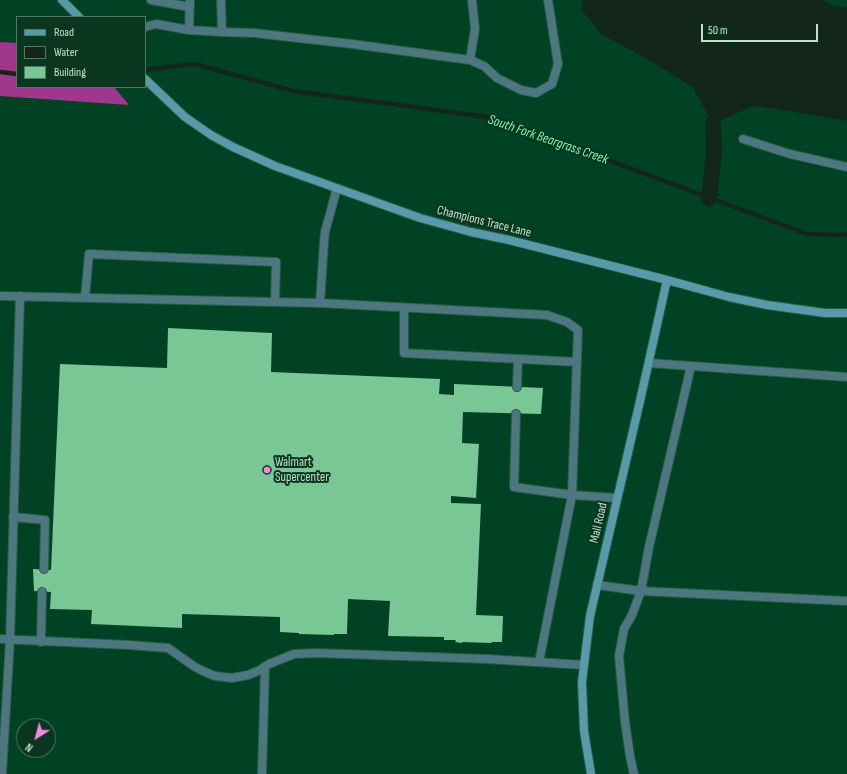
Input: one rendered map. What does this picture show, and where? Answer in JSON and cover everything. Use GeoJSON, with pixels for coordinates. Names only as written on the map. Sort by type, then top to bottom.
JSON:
{"type":"FeatureCollection","features":[{"type":"Feature","properties":{"kind":"street"},"geometry":{"type":"LineString","coordinates":[[62,0],[78,16]]}},
{"type":"Feature","properties":{"kind":"street","name":"Champions Trace Lane"},"geometry":{"type":"LineString","coordinates":[[146,80],[185,117],[211,135],[233,147],[275,166],[420,218],[729,297],[767,305],[825,313],[847,313]]}},
{"type":"Feature","properties":{"kind":"street","name":"Mall Road"},"geometry":{"type":"LineString","coordinates":[[591,774],[584,731],[582,682],[590,616],[667,280]]}},
{"type":"Feature","properties":{"kind":"lane"},"geometry":{"type":"LineString","coordinates":[[150,0],[190,4],[189,30]]}},
{"type":"Feature","properties":{"kind":"lane"},"geometry":{"type":"LineString","coordinates":[[221,0],[222,32]]}},
{"type":"Feature","properties":{"kind":"lane"},"geometry":{"type":"LineString","coordinates":[[470,60],[475,29],[472,0]]}},
{"type":"Feature","properties":{"kind":"lane"},"geometry":{"type":"LineString","coordinates":[[146,27],[156,24],[189,30],[254,33],[470,60],[484,66],[497,78],[521,90],[536,92],[552,84],[558,64],[548,0]]}},
{"type":"Feature","properties":{"kind":"lane"},"geometry":{"type":"LineString","coordinates":[[743,139],[790,154],[847,167]]}},
{"type":"Feature","properties":{"kind":"lane"},"geometry":{"type":"LineString","coordinates":[[320,303],[325,232],[337,188]]}},
{"type":"Feature","properties":{"kind":"lane"},"geometry":{"type":"LineString","coordinates":[[85,298],[89,254],[276,262],[275,302]]}},
{"type":"Feature","properties":{"kind":"lane"},"geometry":{"type":"LineString","coordinates":[[0,296],[320,303],[547,315],[567,322],[578,330],[572,495],[539,662]]}},
{"type":"Feature","properties":{"kind":"lane"},"geometry":{"type":"LineString","coordinates":[[2,774],[10,640],[20,296]]}},
{"type":"Feature","properties":{"kind":"lane"},"geometry":{"type":"LineString","coordinates":[[404,308],[404,353],[577,362]]}},
{"type":"Feature","properties":{"kind":"lane"},"geometry":{"type":"LineString","coordinates":[[517,387],[518,359]]}},
{"type":"Feature","properties":{"kind":"lane"},"geometry":{"type":"LineString","coordinates":[[649,363],[847,377]]}},
{"type":"Feature","properties":{"kind":"lane"},"geometry":{"type":"LineString","coordinates":[[634,774],[625,722],[619,656],[624,629],[632,615],[641,591],[649,548],[691,366]]}},
{"type":"Feature","properties":{"kind":"lane"},"geometry":{"type":"LineString","coordinates":[[516,414],[514,487],[572,495],[617,498]]}},
{"type":"Feature","properties":{"kind":"lane"},"geometry":{"type":"LineString","coordinates":[[13,517],[45,520],[44,569]]}},
{"type":"Feature","properties":{"kind":"lane"},"geometry":{"type":"LineString","coordinates":[[597,585],[641,591],[847,601]]}},
{"type":"Feature","properties":{"kind":"lane"},"geometry":{"type":"LineString","coordinates":[[41,642],[42,592]]}},
{"type":"Feature","properties":{"kind":"lane"},"geometry":{"type":"LineString","coordinates":[[0,639],[168,648],[195,667],[205,672],[225,678],[248,675],[269,664],[294,654],[317,653],[487,659],[584,666]]}},
{"type":"Feature","properties":{"kind":"lane"},"geometry":{"type":"LineString","coordinates":[[262,774],[265,667]]}},
{"type":"Feature","properties":{"kind":"shaded area"},"geometry":{"type":"Polygon","coordinates":[[[0,42],[16,43],[16,88],[115,88],[129,105],[0,96],[0,42]]]}},
{"type":"Feature","properties":{"kind":"water"},"geometry":{"type":"Polygon","coordinates":[[[583,0],[823,0],[834,6],[847,7],[847,121],[753,106],[713,124],[693,87],[642,56],[601,34],[581,9],[583,0]]]}},
{"type":"Feature","properties":{"kind":"building","name":"Walmart Supercenter"},"geometry":{"type":"Polygon","coordinates":[[[168,328],[272,333],[271,372],[440,379],[439,394],[454,395],[454,384],[543,388],[541,414],[463,412],[462,443],[479,444],[476,498],[451,496],[451,503],[481,504],[476,615],[503,616],[502,642],[462,643],[455,642],[456,640],[444,640],[444,637],[388,636],[390,601],[348,599],[347,634],[334,635],[280,632],[280,617],[182,614],[182,628],[91,624],[92,610],[50,609],[51,592],[34,591],[33,569],[51,570],[60,364],[167,368],[168,328]]]}},
{"type":"Feature","properties":{"kind":"waterway","name":"South Fork Beargrass Creek"},"geometry":{"type":"LineString","coordinates":[[146,70],[194,64],[294,91],[495,118],[807,234],[847,235]]}},
{"type":"Feature","properties":{"kind":"waterway","name":"South Fork Beargrass Creek"},"geometry":{"type":"LineString","coordinates":[[0,72],[16,74]]}},
{"type":"Feature","properties":{"kind":"waterway"},"geometry":{"type":"LineString","coordinates":[[709,198],[714,152],[713,124]]}},
{"type":"Feature","properties":{"kind":"place","name":"Walmart Supercenter"},"geometry":{"type":"Point","coordinates":[267,470]}}]}
